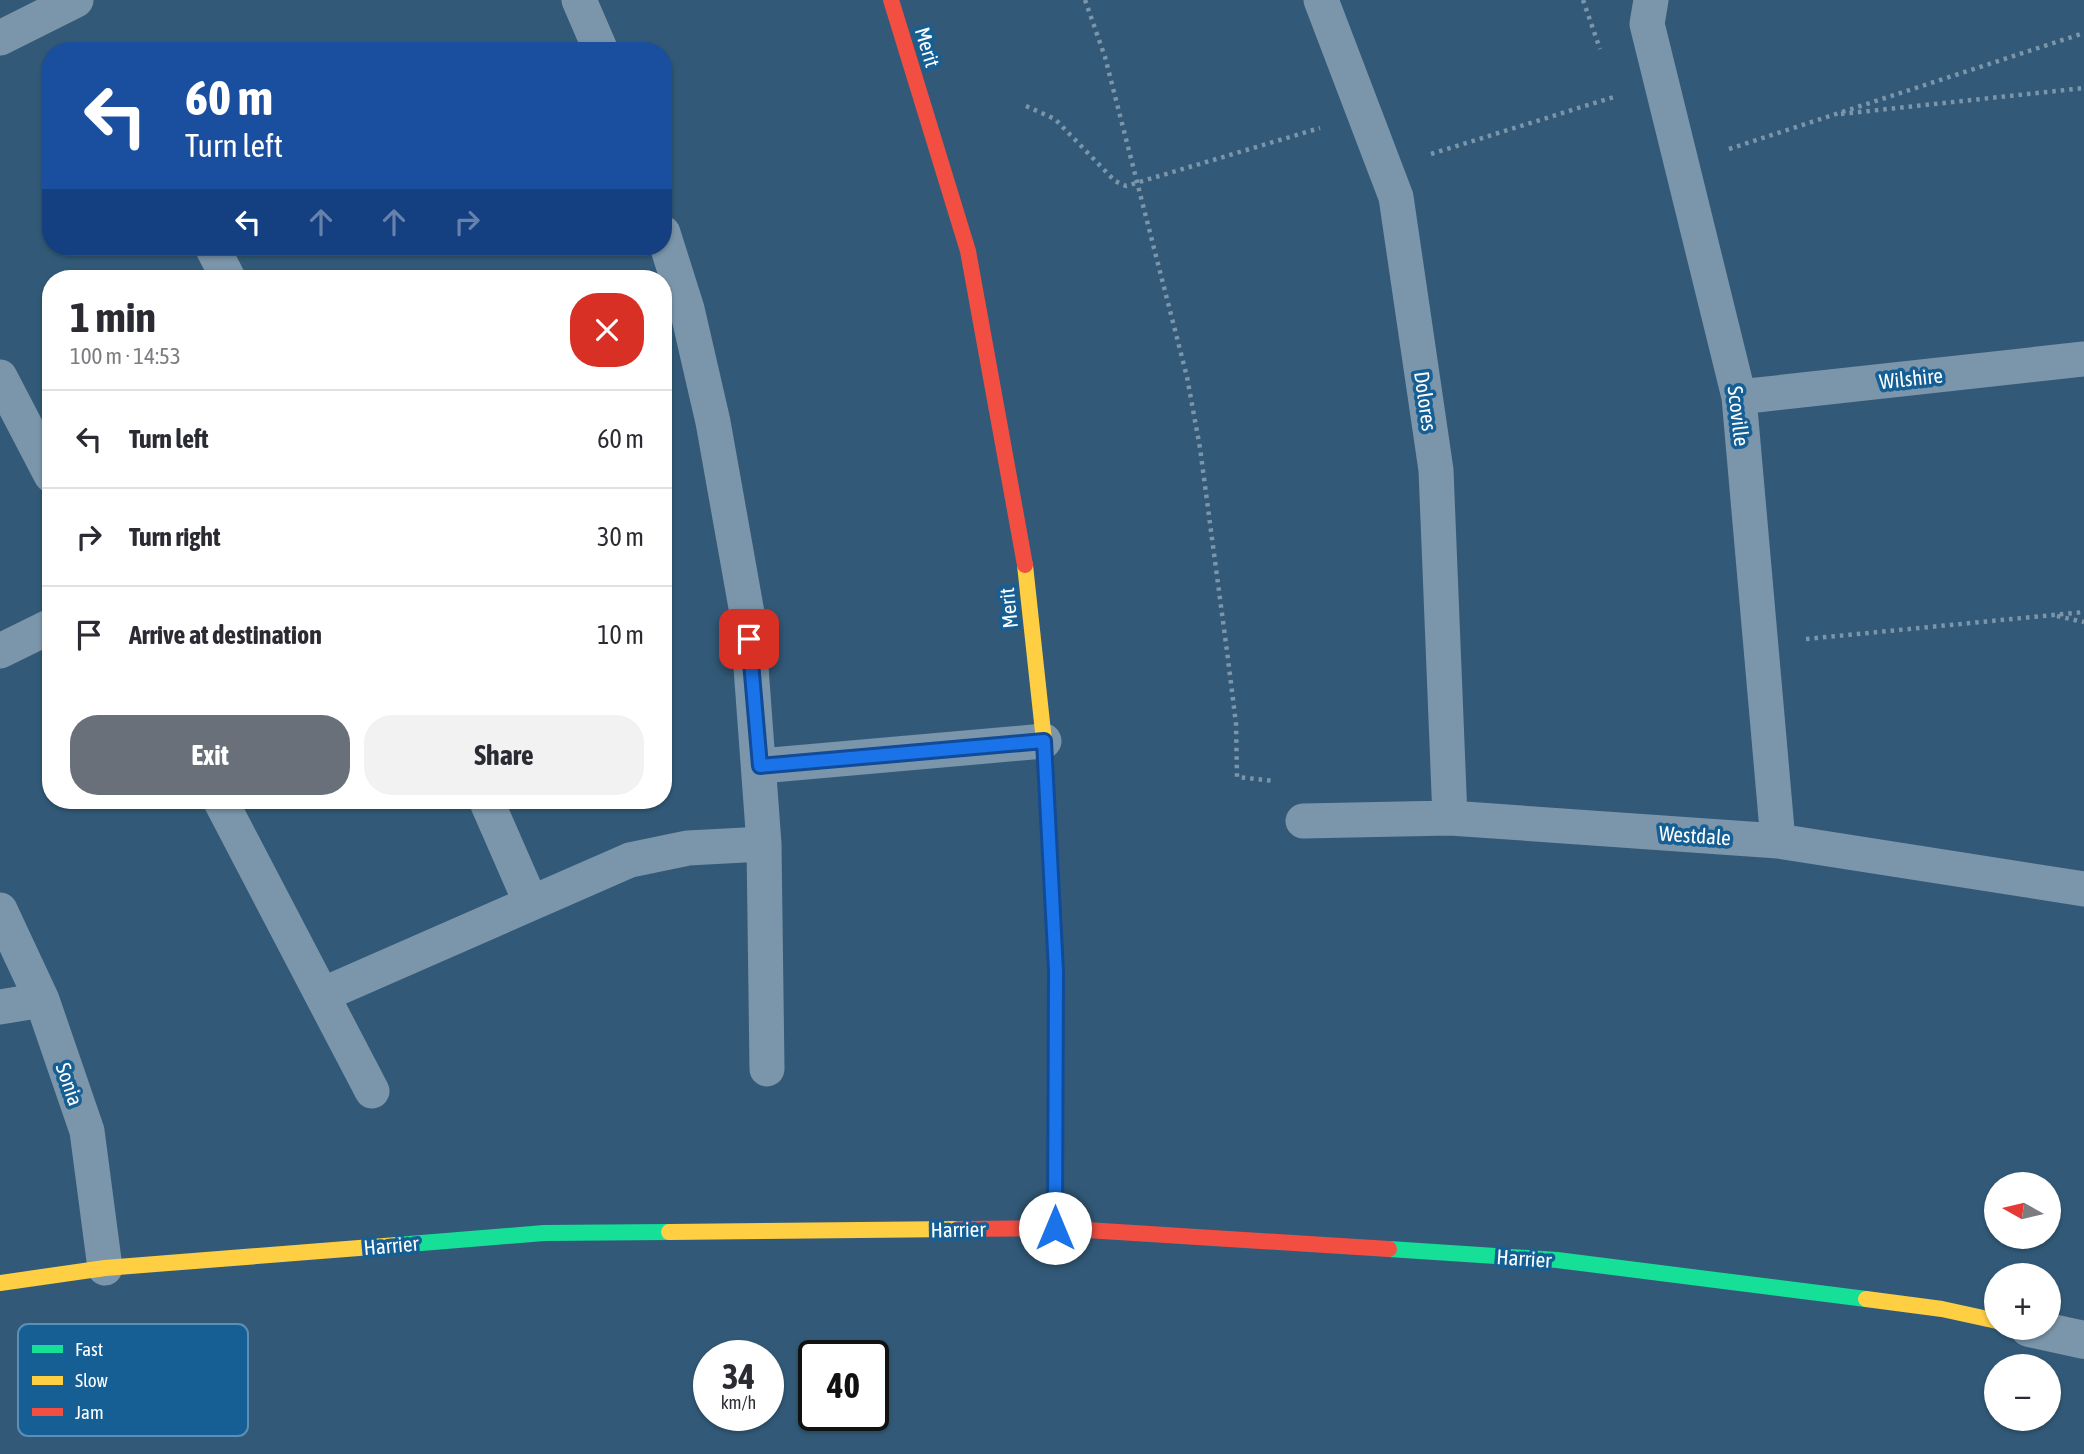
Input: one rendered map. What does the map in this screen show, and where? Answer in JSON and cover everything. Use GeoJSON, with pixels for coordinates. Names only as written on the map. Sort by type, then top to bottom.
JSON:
{"type":"FeatureCollection","features":[{"type":"Feature","properties":{"kind":"street","name":"Merit"},"geometry":{"type":"LineString","coordinates":[[891,0],[968,251],[1022,537],[1044,741],[1056,971],[1055,1228]]}},
{"type":"Feature","properties":{"kind":"street","name":"Harrier"},"geometry":{"type":"LineString","coordinates":[[0,1283],[105,1268],[544,1233],[1055,1228],[1558,1260],[1941,1310],[1984,1318]]}},
{"type":"Feature","properties":{"kind":"street"},"geometry":{"type":"LineString","coordinates":[[2061,1335],[2084,1340]]}},
{"type":"Feature","properties":{"kind":"lane"},"geometry":{"type":"LineString","coordinates":[[0,38],[76,0]]}},
{"type":"Feature","properties":{"kind":"lane"},"geometry":{"type":"LineString","coordinates":[[579,0],[597,42]]}},
{"type":"Feature","properties":{"kind":"lane","name":"Dolores"},"geometry":{"type":"LineString","coordinates":[[1321,0],[1396,197],[1436,470],[1450,818]]}},
{"type":"Feature","properties":{"kind":"lane","name":"Scoville"},"geometry":{"type":"LineString","coordinates":[[1651,0],[1647,24],[1739,397],[1778,841]]}},
{"type":"Feature","properties":{"kind":"lane"},"geometry":{"type":"LineString","coordinates":[[672,294],[675,315],[713,422],[747,613],[764,844],[767,1069]]}},
{"type":"Feature","properties":{"kind":"lane","name":"Wilshire"},"geometry":{"type":"LineString","coordinates":[[1739,397],[2084,359]]}},
{"type":"Feature","properties":{"kind":"lane"},"geometry":{"type":"LineString","coordinates":[[0,377],[42,458]]}},
{"type":"Feature","properties":{"kind":"lane"},"geometry":{"type":"LineString","coordinates":[[0,651],[42,630]]}},
{"type":"Feature","properties":{"kind":"lane"},"geometry":{"type":"LineString","coordinates":[[760,766],[1044,741]]}},
{"type":"Feature","properties":{"kind":"lane"},"geometry":{"type":"LineString","coordinates":[[225,809],[372,1091]]}},
{"type":"Feature","properties":{"kind":"lane"},"geometry":{"type":"LineString","coordinates":[[490,809],[531,903]]}},
{"type":"Feature","properties":{"kind":"lane","name":"Westdale"},"geometry":{"type":"LineString","coordinates":[[1303,821],[1450,818],[1778,841],[2084,890]]}},
{"type":"Feature","properties":{"kind":"lane"},"geometry":{"type":"LineString","coordinates":[[323,995],[630,860],[659,852],[764,844]]}},
{"type":"Feature","properties":{"kind":"lane","name":"Sonia"},"geometry":{"type":"LineString","coordinates":[[0,910],[42,1000],[86,1131],[105,1268]]}},
{"type":"Feature","properties":{"kind":"lane"},"geometry":{"type":"LineString","coordinates":[[0,1007],[42,1000]]}},
{"type":"Feature","properties":{"kind":"path"},"geometry":{"type":"LineString","coordinates":[[1085,0],[1105,57],[1187,377],[1200,448],[1231,685],[1237,777],[1292,783],[1303,821]]}},
{"type":"Feature","properties":{"kind":"path"},"geometry":{"type":"LineString","coordinates":[[1681,165],[2084,33]]}},
{"type":"Feature","properties":{"kind":"path"},"geometry":{"type":"LineString","coordinates":[[1385,169],[1661,82]]}},
{"type":"Feature","properties":{"kind":"path"},"geometry":{"type":"LineString","coordinates":[[1832,115],[2084,88]]}},
{"type":"Feature","properties":{"kind":"path"},"geometry":{"type":"LineString","coordinates":[[1026,106],[1055,119],[1115,181],[1126,186],[1139,185],[1364,114]]}},
{"type":"Feature","properties":{"kind":"path"},"geometry":{"type":"LineString","coordinates":[[1760,643],[2084,612]]}},
{"type":"Feature","properties":{"kind":"path"},"geometry":{"type":"LineString","coordinates":[[2053,615],[2084,622]]}},
{"type":"Feature","properties":{"kind":"traffic: fast"},"geometry":{"type":"LineString","coordinates":[[397,1245],[544,1233],[669,1232]]}},
{"type":"Feature","properties":{"kind":"traffic: fast"},"geometry":{"type":"LineString","coordinates":[[1389,1249],[1557,1260],[1866,1299]]}},
{"type":"Feature","properties":{"kind":"traffic: slow"},"geometry":{"type":"LineString","coordinates":[[1025,565],[1044,741],[1053,914]]}},
{"type":"Feature","properties":{"kind":"traffic: slow"},"geometry":{"type":"LineString","coordinates":[[669,1232],[958,1229]]}},
{"type":"Feature","properties":{"kind":"traffic: slow"},"geometry":{"type":"LineString","coordinates":[[0,1283],[105,1268],[397,1245]]}},
{"type":"Feature","properties":{"kind":"traffic: slow"},"geometry":{"type":"LineString","coordinates":[[1866,1299],[1942,1309],[1984,1318]]}},
{"type":"Feature","properties":{"kind":"traffic: jam"},"geometry":{"type":"LineString","coordinates":[[891,0],[968,251],[1025,565]]}},
{"type":"Feature","properties":{"kind":"traffic: jam"},"geometry":{"type":"LineString","coordinates":[[1053,914],[1056,971],[1055,1228]]}},
{"type":"Feature","properties":{"kind":"traffic: jam"},"geometry":{"type":"LineString","coordinates":[[958,1229],[1055,1228],[1389,1249]]}},
{"type":"Feature","properties":{"kind":"route"},"geometry":{"type":"LineString","coordinates":[[749,639],[760,766],[1044,741],[1056,971],[1055,1228]]}}]}
